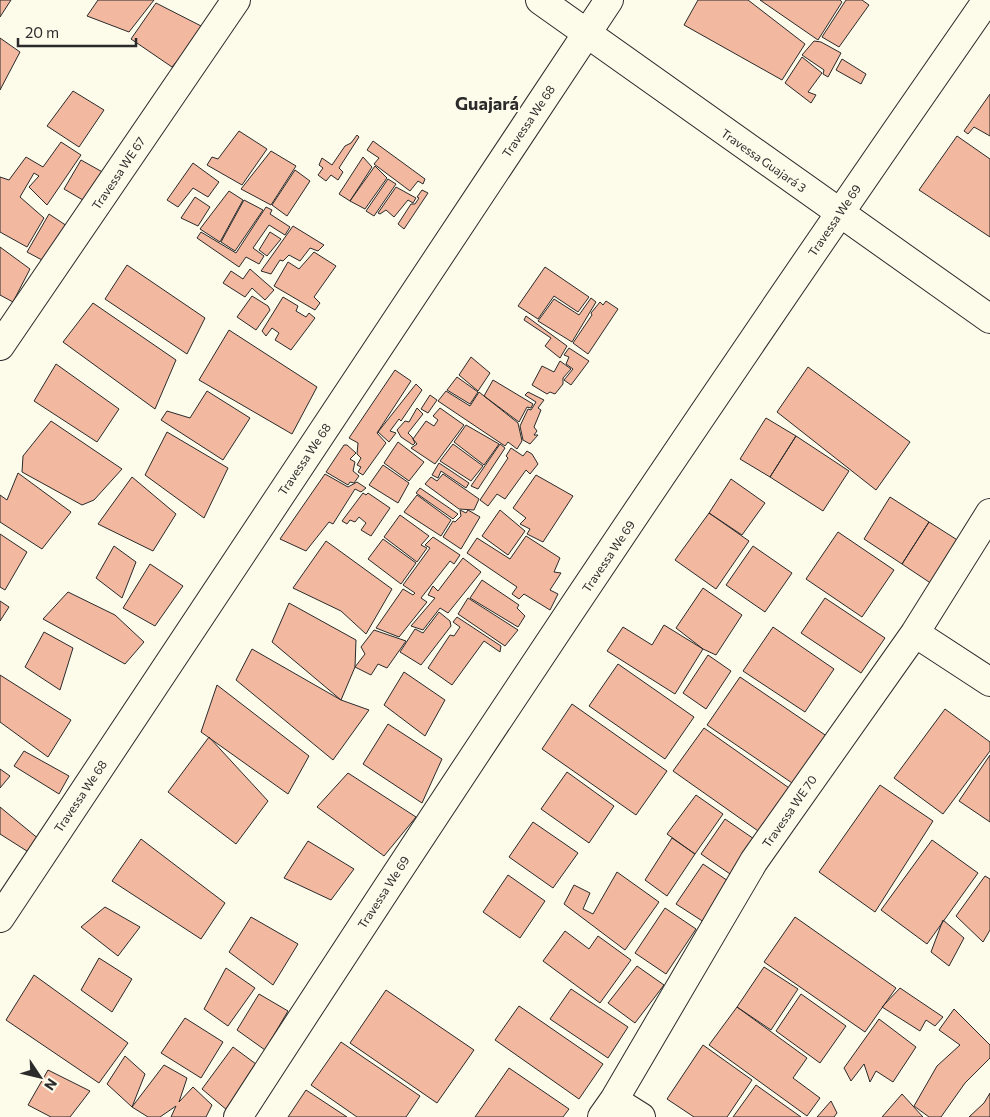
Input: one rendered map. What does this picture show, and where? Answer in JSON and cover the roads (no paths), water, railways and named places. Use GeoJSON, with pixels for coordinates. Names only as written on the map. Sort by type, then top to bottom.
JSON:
{"type":"FeatureCollection","features":[{"type":"Feature","properties":{"kind":"street","name":"Travessa WE 67"},"geometry":{"type":"LineString","coordinates":[[0,346],[236,0]]}},
{"type":"Feature","properties":{"kind":"street","name":"Travessa Guajará 3"},"geometry":{"type":"LineString","coordinates":[[540,0],[990,319]]}},
{"type":"Feature","properties":{"kind":"street","name":"Travessa We 68"},"geometry":{"type":"LineString","coordinates":[[0,918],[609,0]]}},
{"type":"Feature","properties":{"kind":"street","name":"Travessa We 69"},"geometry":{"type":"LineString","coordinates":[[238,1117],[428,822],[838,213],[987,0]]}},
{"type":"Feature","properties":{"kind":"street","name":"Travessa WE 70"},"geometry":{"type":"LineString","coordinates":[[608,1109],[754,861],[915,633],[990,513]]}},
{"type":"Feature","properties":{"kind":"street"},"geometry":{"type":"LineString","coordinates":[[915,633],[990,682]]}},
{"type":"Feature","properties":{"kind":"street"},"geometry":{"type":"LineString","coordinates":[[608,1109],[641,1117]]}},
{"type":"Feature","properties":{"kind":"district","name":"Guajará"},"geometry":{"type":"Point","coordinates":[487,103]}}]}
